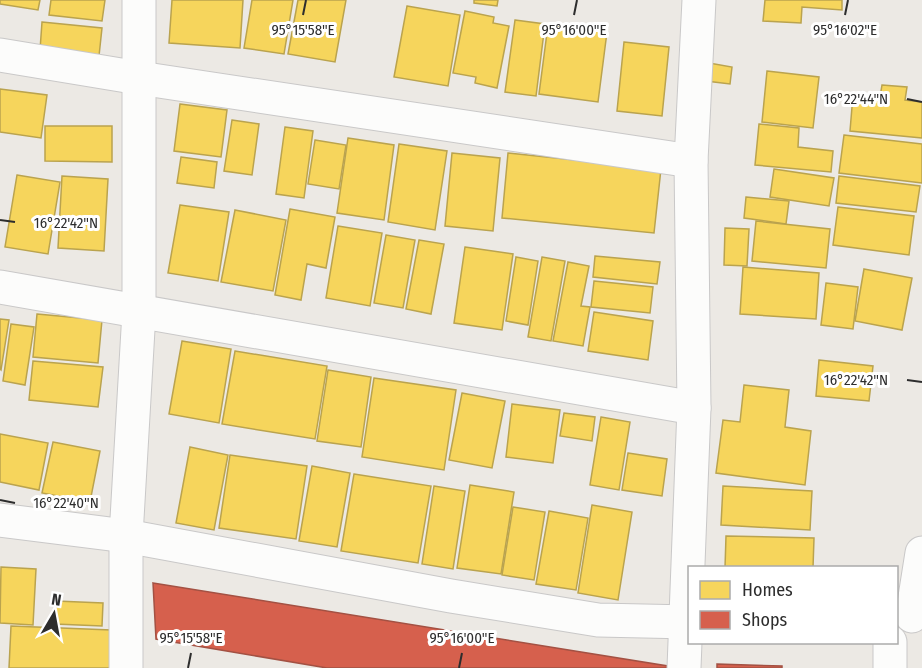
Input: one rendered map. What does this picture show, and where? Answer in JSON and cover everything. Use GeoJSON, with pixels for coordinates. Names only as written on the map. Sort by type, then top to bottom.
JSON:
{"type":"FeatureCollection","features":[{"type":"Feature","properties":{"kind":"street"},"geometry":{"type":"LineString","coordinates":[[126,668],[126,536],[139,312],[139,0]]}},
{"type":"Feature","properties":{"kind":"street"},"geometry":{"type":"LineString","coordinates":[[689,566],[694,408],[691,161],[699,0]]}},
{"type":"Feature","properties":{"kind":"street"},"geometry":{"type":"LineString","coordinates":[[0,55],[691,161]]}},
{"type":"Feature","properties":{"kind":"street"},"geometry":{"type":"LineString","coordinates":[[0,287],[694,408]]}},
{"type":"Feature","properties":{"kind":"street"},"geometry":{"type":"LineString","coordinates":[[0,520],[126,536],[451,596],[598,620],[687,622]]}},
{"type":"Feature","properties":{"kind":"street"},"geometry":{"type":"LineString","coordinates":[[910,617],[922,553]]}},
{"type":"Feature","properties":{"kind":"street"},"geometry":{"type":"LineString","coordinates":[[684,668],[688,591]]}},
{"type":"Feature","properties":{"kind":"street"},"geometry":{"type":"LineString","coordinates":[[890,644],[890,668]]}},
{"type":"Feature","properties":{"kind":"building: Homes"},"geometry":{"type":"Polygon","coordinates":[[[0,0],[40,0],[38,10],[0,4],[0,0]]]}},
{"type":"Feature","properties":{"kind":"building: Homes"},"geometry":{"type":"Polygon","coordinates":[[[51,0],[105,0],[102,21],[49,15],[51,0]]]}},
{"type":"Feature","properties":{"kind":"building: Homes"},"geometry":{"type":"Polygon","coordinates":[[[172,0],[243,0],[240,48],[169,43],[172,0]]]}},
{"type":"Feature","properties":{"kind":"building: Homes"},"geometry":{"type":"Polygon","coordinates":[[[252,0],[293,0],[284,54],[244,48],[252,0]]]}},
{"type":"Feature","properties":{"kind":"building: Homes"},"geometry":{"type":"Polygon","coordinates":[[[298,0],[346,0],[335,62],[288,54],[298,0]]]}},
{"type":"Feature","properties":{"kind":"building: Homes"},"geometry":{"type":"Polygon","coordinates":[[[474,0],[498,0],[497,6],[474,3],[474,0]]]}},
{"type":"Feature","properties":{"kind":"building: Homes"},"geometry":{"type":"Polygon","coordinates":[[[765,0],[842,0],[842,10],[802,7],[801,23],[763,21],[765,0]]]}},
{"type":"Feature","properties":{"kind":"building: Homes"},"geometry":{"type":"Polygon","coordinates":[[[407,6],[460,15],[448,86],[394,77],[407,6]]]}},
{"type":"Feature","properties":{"kind":"building: Homes"},"geometry":{"type":"Polygon","coordinates":[[[465,11],[494,17],[493,23],[509,26],[497,88],[475,83],[476,77],[453,73],[465,11]]]}},
{"type":"Feature","properties":{"kind":"building: Homes"},"geometry":{"type":"Polygon","coordinates":[[[515,20],[545,24],[536,96],[505,92],[515,20]]]}},
{"type":"Feature","properties":{"kind":"building: Homes"},"geometry":{"type":"Polygon","coordinates":[[[42,22],[102,28],[99,56],[40,50],[42,22]]]}},
{"type":"Feature","properties":{"kind":"building: Homes"},"geometry":{"type":"Polygon","coordinates":[[[548,25],[607,32],[598,102],[539,94],[548,25]]]}},
{"type":"Feature","properties":{"kind":"building: Homes"},"geometry":{"type":"Polygon","coordinates":[[[624,42],[669,47],[662,116],[617,111],[624,42]]]}},
{"type":"Feature","properties":{"kind":"building: Homes"},"geometry":{"type":"Polygon","coordinates":[[[709,63],[732,67],[730,84],[706,81],[709,63]]]}},
{"type":"Feature","properties":{"kind":"building: Homes"},"geometry":{"type":"Polygon","coordinates":[[[767,71],[819,77],[813,128],[762,122],[767,71]]]}},
{"type":"Feature","properties":{"kind":"building: Homes"},"geometry":{"type":"Polygon","coordinates":[[[882,85],[907,87],[905,100],[922,102],[922,138],[850,131],[853,95],[880,97],[882,85]]]}},
{"type":"Feature","properties":{"kind":"building: Homes"},"geometry":{"type":"Polygon","coordinates":[[[0,89],[47,95],[41,138],[0,132],[0,89]]]}},
{"type":"Feature","properties":{"kind":"building: Homes"},"geometry":{"type":"Polygon","coordinates":[[[180,104],[227,110],[221,157],[174,151],[180,104]]]}},
{"type":"Feature","properties":{"kind":"building: Homes"},"geometry":{"type":"Polygon","coordinates":[[[232,120],[259,124],[252,175],[224,171],[232,120]]]}},
{"type":"Feature","properties":{"kind":"building: Homes"},"geometry":{"type":"Polygon","coordinates":[[[759,124],[799,128],[798,147],[833,151],[831,172],[755,165],[759,124]]]}},
{"type":"Feature","properties":{"kind":"building: Homes"},"geometry":{"type":"Polygon","coordinates":[[[45,126],[112,126],[112,162],[45,161],[45,126]]]}},
{"type":"Feature","properties":{"kind":"building: Homes"},"geometry":{"type":"Polygon","coordinates":[[[285,127],[313,131],[304,198],[276,194],[285,127]]]}},
{"type":"Feature","properties":{"kind":"building: Homes"},"geometry":{"type":"Polygon","coordinates":[[[844,135],[922,144],[922,183],[839,173],[844,135]]]}},
{"type":"Feature","properties":{"kind":"building: Homes"},"geometry":{"type":"Polygon","coordinates":[[[348,138],[394,145],[384,220],[337,213],[348,138]]]}},
{"type":"Feature","properties":{"kind":"building: Homes"},"geometry":{"type":"Polygon","coordinates":[[[315,140],[346,145],[339,189],[308,184],[315,140]]]}},
{"type":"Feature","properties":{"kind":"building: Homes"},"geometry":{"type":"Polygon","coordinates":[[[399,144],[447,151],[435,230],[388,222],[399,144]]]}},
{"type":"Feature","properties":{"kind":"building: Homes"},"geometry":{"type":"Polygon","coordinates":[[[452,153],[500,158],[493,231],[445,226],[452,153]]]}},
{"type":"Feature","properties":{"kind":"building: Homes"},"geometry":{"type":"Polygon","coordinates":[[[508,153],[661,169],[654,233],[502,218],[508,153]]]}},
{"type":"Feature","properties":{"kind":"building: Homes"},"geometry":{"type":"Polygon","coordinates":[[[181,157],[217,162],[214,188],[177,183],[181,157]]]}},
{"type":"Feature","properties":{"kind":"building: Homes"},"geometry":{"type":"Polygon","coordinates":[[[774,169],[834,178],[829,206],[770,197],[774,169]]]}},
{"type":"Feature","properties":{"kind":"building: Homes"},"geometry":{"type":"Polygon","coordinates":[[[17,175],[60,182],[48,254],[5,247],[17,175]]]}},
{"type":"Feature","properties":{"kind":"building: Homes"},"geometry":{"type":"Polygon","coordinates":[[[62,176],[108,179],[104,251],[58,248],[62,176]]]}},
{"type":"Feature","properties":{"kind":"building: Homes"},"geometry":{"type":"Polygon","coordinates":[[[839,176],[920,186],[916,212],[836,203],[839,176]]]}},
{"type":"Feature","properties":{"kind":"building: Homes"},"geometry":{"type":"Polygon","coordinates":[[[746,197],[789,201],[786,224],[744,218],[746,197]]]}},
{"type":"Feature","properties":{"kind":"building: Homes"},"geometry":{"type":"Polygon","coordinates":[[[180,205],[229,212],[218,281],[168,273],[180,205]]]}},
{"type":"Feature","properties":{"kind":"building: Homes"},"geometry":{"type":"Polygon","coordinates":[[[838,207],[914,216],[909,255],[833,245],[838,207]]]}},
{"type":"Feature","properties":{"kind":"building: Homes"},"geometry":{"type":"Polygon","coordinates":[[[290,209],[335,217],[326,268],[307,264],[301,300],[275,295],[290,209]]]}},
{"type":"Feature","properties":{"kind":"building: Homes"},"geometry":{"type":"Polygon","coordinates":[[[235,210],[286,220],[273,291],[221,282],[235,210]]]}},
{"type":"Feature","properties":{"kind":"building: Homes"},"geometry":{"type":"Polygon","coordinates":[[[756,221],[830,229],[826,268],[752,261],[756,221]]]}},
{"type":"Feature","properties":{"kind":"building: Homes"},"geometry":{"type":"Polygon","coordinates":[[[338,226],[382,233],[370,306],[326,298],[338,226]]]}},
{"type":"Feature","properties":{"kind":"building: Homes"},"geometry":{"type":"Polygon","coordinates":[[[725,228],[749,229],[747,266],[724,265],[725,228]]]}},
{"type":"Feature","properties":{"kind":"building: Homes"},"geometry":{"type":"Polygon","coordinates":[[[386,235],[415,240],[403,308],[374,303],[386,235]]]}},
{"type":"Feature","properties":{"kind":"building: Homes"},"geometry":{"type":"Polygon","coordinates":[[[419,240],[444,244],[431,314],[406,309],[419,240]]]}},
{"type":"Feature","properties":{"kind":"building: Homes"},"geometry":{"type":"Polygon","coordinates":[[[465,247],[513,254],[502,330],[454,323],[465,247]]]}},
{"type":"Feature","properties":{"kind":"building: Homes"},"geometry":{"type":"Polygon","coordinates":[[[595,256],[660,262],[657,284],[593,277],[595,256]]]}},
{"type":"Feature","properties":{"kind":"building: Homes"},"geometry":{"type":"Polygon","coordinates":[[[516,257],[538,261],[528,325],[506,321],[516,257]]]}},
{"type":"Feature","properties":{"kind":"building: Homes"},"geometry":{"type":"Polygon","coordinates":[[[542,257],[565,261],[551,341],[528,337],[542,257]]]}},
{"type":"Feature","properties":{"kind":"building: Homes"},"geometry":{"type":"Polygon","coordinates":[[[568,262],[589,266],[581,306],[590,307],[583,346],[553,341],[568,262]]]}},
{"type":"Feature","properties":{"kind":"building: Homes"},"geometry":{"type":"Polygon","coordinates":[[[743,267],[819,273],[816,319],[740,314],[743,267]]]}},
{"type":"Feature","properties":{"kind":"building: Homes"},"geometry":{"type":"Polygon","coordinates":[[[864,269],[912,278],[902,330],[855,321],[864,269]]]}},
{"type":"Feature","properties":{"kind":"building: Homes"},"geometry":{"type":"Polygon","coordinates":[[[594,281],[653,287],[650,313],[591,307],[594,281]]]}},
{"type":"Feature","properties":{"kind":"building: Homes"},"geometry":{"type":"Polygon","coordinates":[[[826,283],[858,287],[853,329],[821,325],[826,283]]]}},
{"type":"Feature","properties":{"kind":"building: Homes"},"geometry":{"type":"Polygon","coordinates":[[[594,312],[653,321],[648,360],[588,351],[594,312]]]}},
{"type":"Feature","properties":{"kind":"building: Homes"},"geometry":{"type":"Polygon","coordinates":[[[37,314],[102,320],[98,363],[33,357],[37,314]]]}},
{"type":"Feature","properties":{"kind":"building: Homes"},"geometry":{"type":"Polygon","coordinates":[[[0,319],[9,320],[1,370],[0,369],[0,319]]]}},
{"type":"Feature","properties":{"kind":"building: Homes"},"geometry":{"type":"Polygon","coordinates":[[[11,324],[34,327],[25,385],[3,381],[11,324]]]}},
{"type":"Feature","properties":{"kind":"building: Homes"},"geometry":{"type":"Polygon","coordinates":[[[182,341],[231,349],[219,423],[169,414],[182,341]]]}},
{"type":"Feature","properties":{"kind":"building: Homes"},"geometry":{"type":"Polygon","coordinates":[[[235,351],[327,366],[315,439],[222,424],[235,351]]]}},
{"type":"Feature","properties":{"kind":"building: Homes"},"geometry":{"type":"Polygon","coordinates":[[[819,360],[873,366],[869,401],[816,396],[819,360]]]}},
{"type":"Feature","properties":{"kind":"building: Homes"},"geometry":{"type":"Polygon","coordinates":[[[33,361],[103,367],[98,407],[29,400],[33,361]]]}},
{"type":"Feature","properties":{"kind":"building: Homes"},"geometry":{"type":"Polygon","coordinates":[[[328,370],[371,377],[361,447],[317,441],[328,370]]]}},
{"type":"Feature","properties":{"kind":"building: Homes"},"geometry":{"type":"Polygon","coordinates":[[[374,378],[456,390],[444,470],[362,457],[374,378]]]}},
{"type":"Feature","properties":{"kind":"building: Homes"},"geometry":{"type":"Polygon","coordinates":[[[744,385],[789,390],[785,427],[811,431],[805,485],[716,473],[723,420],[740,422],[744,385]]]}},
{"type":"Feature","properties":{"kind":"building: Homes"},"geometry":{"type":"Polygon","coordinates":[[[462,393],[505,401],[492,468],[449,460],[462,393]]]}},
{"type":"Feature","properties":{"kind":"building: Homes"},"geometry":{"type":"Polygon","coordinates":[[[512,404],[560,410],[553,463],[506,457],[512,404]]]}},
{"type":"Feature","properties":{"kind":"building: Homes"},"geometry":{"type":"Polygon","coordinates":[[[564,413],[595,417],[592,441],[560,436],[564,413]]]}},
{"type":"Feature","properties":{"kind":"building: Homes"},"geometry":{"type":"Polygon","coordinates":[[[601,417],[630,422],[619,490],[590,485],[601,417]]]}},
{"type":"Feature","properties":{"kind":"building: Homes"},"geometry":{"type":"Polygon","coordinates":[[[0,434],[48,443],[39,490],[0,482],[0,434]]]}},
{"type":"Feature","properties":{"kind":"building: Homes"},"geometry":{"type":"Polygon","coordinates":[[[53,442],[100,451],[90,502],[42,493],[53,442]]]}},
{"type":"Feature","properties":{"kind":"building: Homes"},"geometry":{"type":"Polygon","coordinates":[[[190,447],[228,455],[214,530],[176,523],[190,447]]]}},
{"type":"Feature","properties":{"kind":"building: Homes"},"geometry":{"type":"Polygon","coordinates":[[[628,453],[667,459],[662,496],[622,490],[628,453]]]}},
{"type":"Feature","properties":{"kind":"building: Homes"},"geometry":{"type":"Polygon","coordinates":[[[230,455],[307,466],[296,539],[219,528],[230,455]]]}},
{"type":"Feature","properties":{"kind":"building: Homes"},"geometry":{"type":"Polygon","coordinates":[[[312,466],[350,473],[337,547],[299,541],[312,466]]]}},
{"type":"Feature","properties":{"kind":"building: Homes"},"geometry":{"type":"Polygon","coordinates":[[[354,474],[431,486],[418,563],[341,551],[354,474]]]}},
{"type":"Feature","properties":{"kind":"building: Homes"},"geometry":{"type":"Polygon","coordinates":[[[470,485],[514,492],[501,574],[457,568],[470,485]]]}},
{"type":"Feature","properties":{"kind":"building: Homes"},"geometry":{"type":"Polygon","coordinates":[[[434,486],[465,491],[453,569],[422,564],[434,486]]]}},
{"type":"Feature","properties":{"kind":"building: Homes"},"geometry":{"type":"Polygon","coordinates":[[[723,486],[812,491],[810,530],[721,525],[723,486]]]}},
{"type":"Feature","properties":{"kind":"building: Homes"},"geometry":{"type":"Polygon","coordinates":[[[592,505],[632,512],[618,600],[578,593],[592,505]]]}},
{"type":"Feature","properties":{"kind":"building: Homes"},"geometry":{"type":"Polygon","coordinates":[[[513,507],[545,512],[534,580],[502,575],[513,507]]]}},
{"type":"Feature","properties":{"kind":"building: Homes"},"geometry":{"type":"Polygon","coordinates":[[[549,511],[588,518],[576,590],[536,584],[549,511]]]}},
{"type":"Feature","properties":{"kind":"building: Homes"},"geometry":{"type":"Polygon","coordinates":[[[726,536],[814,538],[813,566],[725,566],[726,536]]]}},
{"type":"Feature","properties":{"kind":"building: Homes"},"geometry":{"type":"Polygon","coordinates":[[[1,567],[36,569],[33,625],[0,623],[1,567]]]}},
{"type":"Feature","properties":{"kind":"building: Homes"},"geometry":{"type":"Polygon","coordinates":[[[56,601],[103,603],[102,626],[55,624],[56,601]]]}},
{"type":"Feature","properties":{"kind":"building: Homes"},"geometry":{"type":"Polygon","coordinates":[[[11,626],[111,630],[110,668],[9,668],[11,626]]]}},
{"type":"Feature","properties":{"kind":"building: Shops"},"geometry":{"type":"Polygon","coordinates":[[[153,583],[674,668],[327,668],[156,639],[153,583]]]}},
{"type":"Feature","properties":{"kind":"building: Shops"},"geometry":{"type":"Polygon","coordinates":[[[717,664],[782,666],[782,668],[717,668],[717,664]]]}}]}
